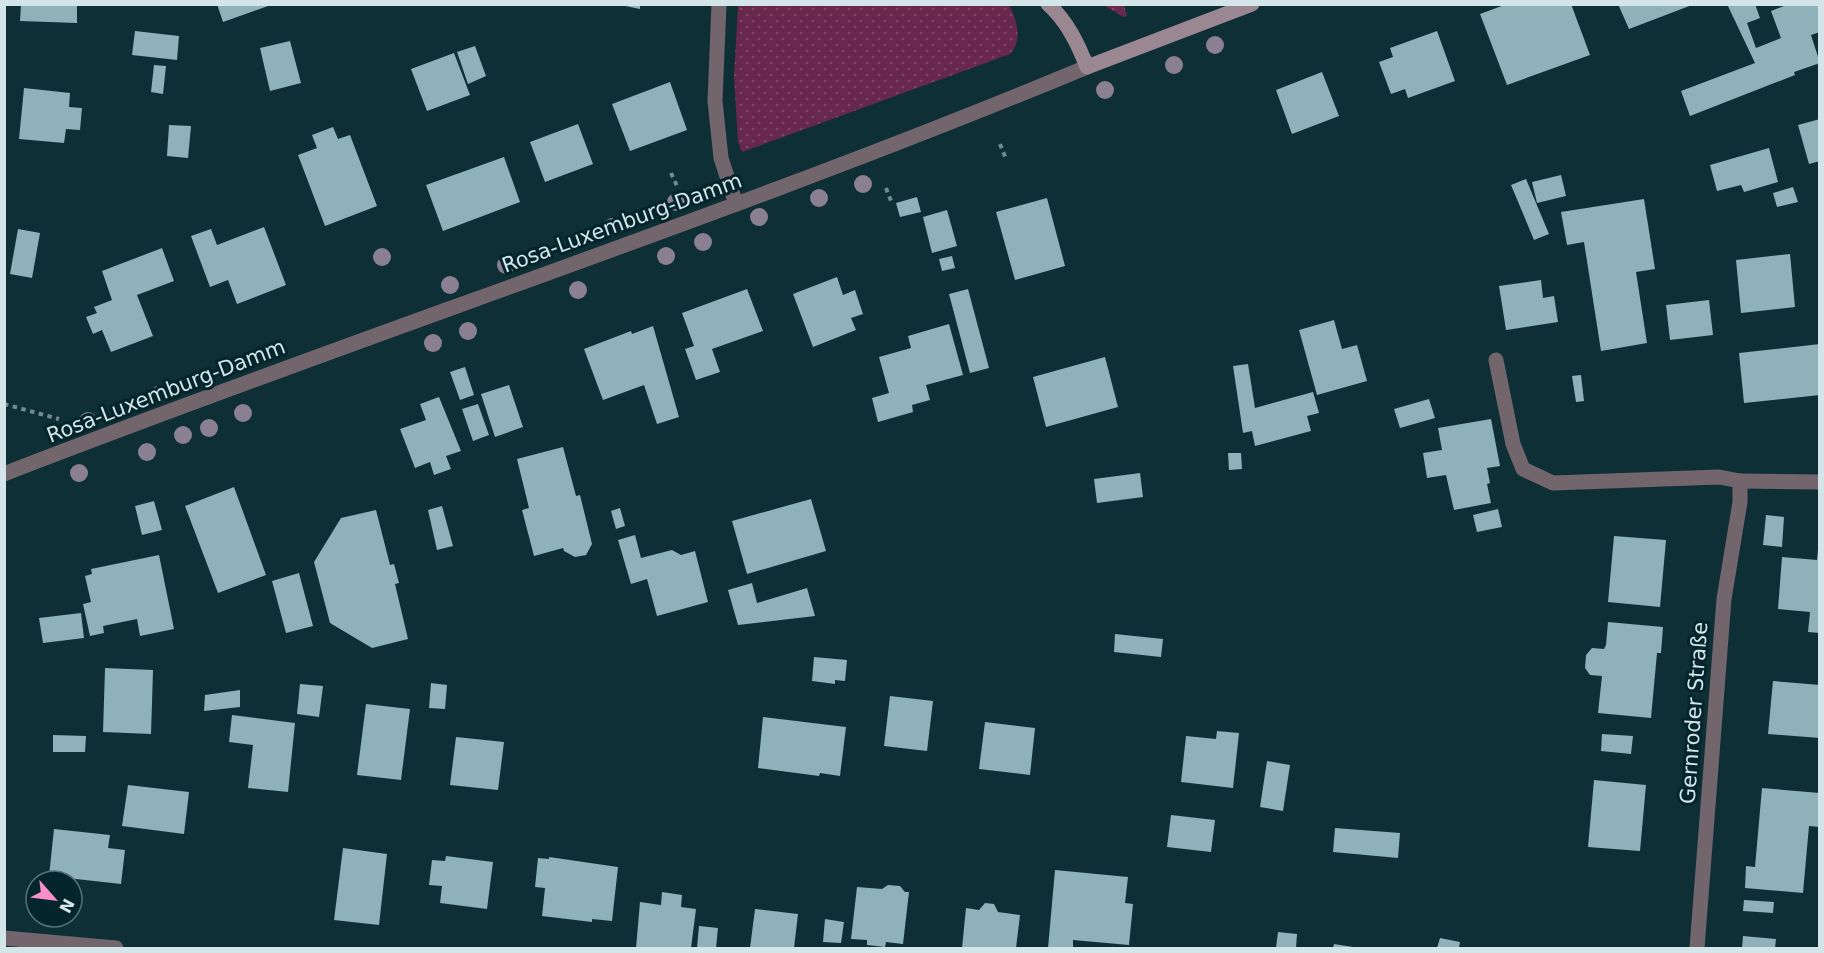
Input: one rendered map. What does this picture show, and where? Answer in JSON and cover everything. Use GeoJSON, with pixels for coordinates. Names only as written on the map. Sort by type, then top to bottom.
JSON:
{"type":"FeatureCollection","features":[{"type":"Feature","properties":{"kind":"main road"},"geometry":{"type":"LineString","coordinates":[[1048,4],[1058,13],[1077,42],[1087,67]]}},
{"type":"Feature","properties":{"kind":"main road","name":"Rosa-Luxemburg-Damm"},"geometry":{"type":"LineString","coordinates":[[1087,67],[1252,4]]}},
{"type":"Feature","properties":{"kind":"street"},"geometry":{"type":"LineString","coordinates":[[718,4],[715,101],[721,158],[736,204]]}},
{"type":"Feature","properties":{"kind":"street","name":"Rosa-Luxemburg-Damm"},"geometry":{"type":"LineString","coordinates":[[4,474],[189,403],[881,150],[1087,67]]}},
{"type":"Feature","properties":{"kind":"street"},"geometry":{"type":"LineString","coordinates":[[1496,360],[1513,444],[1522,469],[1553,483],[1719,477],[1740,481],[1820,482]]}},
{"type":"Feature","properties":{"kind":"street","name":"Gernroder Straße"},"geometry":{"type":"LineString","coordinates":[[1697,948],[1724,599],[1740,502],[1740,481]]}},
{"type":"Feature","properties":{"kind":"street"},"geometry":{"type":"LineString","coordinates":[[4,938],[116,948]]}},
{"type":"Feature","properties":{"kind":"path"},"geometry":{"type":"LineString","coordinates":[[1000,144],[1006,159]]}},
{"type":"Feature","properties":{"kind":"path"},"geometry":{"type":"LineString","coordinates":[[671,173],[677,186]]}},
{"type":"Feature","properties":{"kind":"path"},"geometry":{"type":"LineString","coordinates":[[886,188],[891,201]]}},
{"type":"Feature","properties":{"kind":"path"},"geometry":{"type":"LineString","coordinates":[[4,404],[59,419]]}},
{"type":"Feature","properties":{"kind":"shaded area"},"geometry":{"type":"Polygon","coordinates":[[[738,5],[1009,5],[1018,36],[1010,54],[742,152],[738,142],[734,77],[738,5]]]}},
{"type":"Feature","properties":{"kind":"shaded area"},"geometry":{"type":"Polygon","coordinates":[[[1103,5],[1124,5],[1127,16],[1124,17],[1103,5]]]}},
{"type":"Feature","properties":{"kind":"building"},"geometry":{"type":"Polygon","coordinates":[[[21,4],[77,4],[77,23],[20,21],[21,4]]]}},
{"type":"Feature","properties":{"kind":"building"},"geometry":{"type":"Polygon","coordinates":[[[217,4],[271,4],[271,5],[223,22],[217,4]]]}},
{"type":"Feature","properties":{"kind":"building"},"geometry":{"type":"Polygon","coordinates":[[[615,4],[640,4],[640,9],[615,4]]]}},
{"type":"Feature","properties":{"kind":"building"},"geometry":{"type":"Polygon","coordinates":[[[1507,4],[1571,4],[1590,55],[1507,85],[1480,14],[1507,4]]]}},
{"type":"Feature","properties":{"kind":"building"},"geometry":{"type":"Polygon","coordinates":[[[1618,4],[1691,4],[1692,5],[1629,29],[1618,4]]]}},
{"type":"Feature","properties":{"kind":"building"},"geometry":{"type":"Polygon","coordinates":[[[1727,4],[1755,4],[1760,18],[1747,23],[1756,48],[1781,38],[1771,11],[1789,4],[1820,4],[1820,32],[1811,35],[1820,63],[1690,116],[1681,91],[1755,63],[1727,4]]]}},
{"type":"Feature","properties":{"kind":"building"},"geometry":{"type":"Polygon","coordinates":[[[135,31],[179,36],[177,60],[132,55],[135,31]]]}},
{"type":"Feature","properties":{"kind":"building"},"geometry":{"type":"Polygon","coordinates":[[[1437,31],[1455,81],[1408,98],[1405,89],[1391,94],[1379,62],[1393,57],[1390,48],[1437,31]]]}},
{"type":"Feature","properties":{"kind":"building"},"geometry":{"type":"Polygon","coordinates":[[[290,41],[301,83],[270,91],[260,48],[290,41]]]}},
{"type":"Feature","properties":{"kind":"building"},"geometry":{"type":"Polygon","coordinates":[[[475,46],[486,76],[468,84],[457,52],[475,46]]]}},
{"type":"Feature","properties":{"kind":"building"},"geometry":{"type":"Polygon","coordinates":[[[454,53],[470,95],[427,111],[411,69],[454,53]]]}},
{"type":"Feature","properties":{"kind":"building"},"geometry":{"type":"Polygon","coordinates":[[[154,65],[166,66],[163,94],[151,92],[154,65]]]}},
{"type":"Feature","properties":{"kind":"building"},"geometry":{"type":"Polygon","coordinates":[[[1322,72],[1339,116],[1292,134],[1276,90],[1322,72]]]}},
{"type":"Feature","properties":{"kind":"building"},"geometry":{"type":"Polygon","coordinates":[[[670,82],[687,130],[630,151],[612,104],[670,82]]]}},
{"type":"Feature","properties":{"kind":"building"},"geometry":{"type":"Polygon","coordinates":[[[24,88],[70,93],[69,107],[82,108],[80,130],[66,129],[64,143],[19,139],[24,88]]]}},
{"type":"Feature","properties":{"kind":"building"},"geometry":{"type":"Polygon","coordinates":[[[1820,119],[1820,161],[1809,164],[1798,125],[1820,119]]]}},
{"type":"Feature","properties":{"kind":"building"},"geometry":{"type":"Polygon","coordinates":[[[578,124],[593,164],[545,182],[530,142],[578,124]]]}},
{"type":"Feature","properties":{"kind":"building"},"geometry":{"type":"Polygon","coordinates":[[[169,125],[191,126],[188,158],[167,156],[169,125]]]}},
{"type":"Feature","properties":{"kind":"building"},"geometry":{"type":"Polygon","coordinates":[[[333,127],[338,139],[350,135],[377,206],[325,226],[298,155],[317,148],[312,135],[333,127]]]}},
{"type":"Feature","properties":{"kind":"building"},"geometry":{"type":"Polygon","coordinates":[[[1769,148],[1778,182],[1744,192],[1741,185],[1717,191],[1710,165],[1769,148]]]}},
{"type":"Feature","properties":{"kind":"building"},"geometry":{"type":"Polygon","coordinates":[[[504,157],[520,202],[443,231],[426,185],[504,157]]]}},
{"type":"Feature","properties":{"kind":"building"},"geometry":{"type":"Polygon","coordinates":[[[1561,175],[1566,196],[1537,203],[1532,182],[1561,175]]]}},
{"type":"Feature","properties":{"kind":"building"},"geometry":{"type":"Polygon","coordinates":[[[1526,179],[1549,234],[1534,240],[1511,185],[1526,179]]]}},
{"type":"Feature","properties":{"kind":"building"},"geometry":{"type":"Polygon","coordinates":[[[1793,187],[1798,202],[1777,207],[1773,193],[1793,187]]]}},
{"type":"Feature","properties":{"kind":"building"},"geometry":{"type":"Polygon","coordinates":[[[917,197],[921,212],[900,217],[896,203],[917,197]]]}},
{"type":"Feature","properties":{"kind":"building"},"geometry":{"type":"Polygon","coordinates":[[[1047,198],[1065,266],[1015,280],[996,212],[1047,198]]]}},
{"type":"Feature","properties":{"kind":"building"},"geometry":{"type":"Polygon","coordinates":[[[1644,199],[1655,269],[1636,272],[1647,343],[1601,351],[1584,242],[1567,245],[1561,212],[1644,199]]]}},
{"type":"Feature","properties":{"kind":"building"},"geometry":{"type":"Polygon","coordinates":[[[947,210],[957,246],[932,253],[923,217],[947,210]]]}},
{"type":"Feature","properties":{"kind":"building"},"geometry":{"type":"Polygon","coordinates":[[[264,227],[286,285],[237,304],[228,280],[210,287],[191,236],[211,229],[217,245],[264,227]]]}},
{"type":"Feature","properties":{"kind":"building"},"geometry":{"type":"Polygon","coordinates":[[[18,229],[40,233],[32,278],[10,274],[18,229]]]}},
{"type":"Feature","properties":{"kind":"building"},"geometry":{"type":"Polygon","coordinates":[[[162,248],[174,281],[137,295],[153,336],[111,352],[102,330],[93,334],[86,317],[97,313],[94,307],[112,300],[102,271],[162,248]]]}},
{"type":"Feature","properties":{"kind":"building"},"geometry":{"type":"Polygon","coordinates":[[[1790,254],[1795,307],[1741,313],[1736,260],[1790,254]]]}},
{"type":"Feature","properties":{"kind":"building"},"geometry":{"type":"Polygon","coordinates":[[[952,256],[955,268],[942,271],[939,259],[952,256]]]}},
{"type":"Feature","properties":{"kind":"building"},"geometry":{"type":"Polygon","coordinates":[[[837,277],[843,295],[855,290],[863,314],[851,318],[856,330],[813,347],[793,294],[837,277]]]}},
{"type":"Feature","properties":{"kind":"building"},"geometry":{"type":"Polygon","coordinates":[[[1541,280],[1543,298],[1554,296],[1558,322],[1506,330],[1499,286],[1541,280]]]}},
{"type":"Feature","properties":{"kind":"building"},"geometry":{"type":"Polygon","coordinates":[[[747,289],[763,331],[712,349],[720,372],[696,380],[685,349],[694,346],[682,313],[747,289]]]}},
{"type":"Feature","properties":{"kind":"building"},"geometry":{"type":"Polygon","coordinates":[[[968,289],[989,368],[970,373],[949,294],[968,289]]]}},
{"type":"Feature","properties":{"kind":"building"},"geometry":{"type":"Polygon","coordinates":[[[1709,300],[1713,335],[1670,340],[1666,305],[1709,300]]]}},
{"type":"Feature","properties":{"kind":"building"},"geometry":{"type":"Polygon","coordinates":[[[1334,320],[1342,349],[1357,345],[1367,381],[1317,395],[1299,330],[1334,320]]]}},
{"type":"Feature","properties":{"kind":"building"},"geometry":{"type":"Polygon","coordinates":[[[949,324],[963,375],[926,385],[930,400],[912,405],[913,412],[878,422],[872,398],[889,393],[879,357],[911,348],[908,336],[949,324]]]}},
{"type":"Feature","properties":{"kind":"building"},"geometry":{"type":"Polygon","coordinates":[[[653,326],[679,417],[657,424],[644,385],[603,400],[584,349],[631,331],[632,334],[653,326]]]}},
{"type":"Feature","properties":{"kind":"building"},"geometry":{"type":"Polygon","coordinates":[[[1820,344],[1820,395],[1744,403],[1739,353],[1820,344]]]}},
{"type":"Feature","properties":{"kind":"building"},"geometry":{"type":"Polygon","coordinates":[[[1105,357],[1118,407],[1046,427],[1033,377],[1105,357]]]}},
{"type":"Feature","properties":{"kind":"building"},"geometry":{"type":"Polygon","coordinates":[[[1248,364],[1255,408],[1313,392],[1319,413],[1307,416],[1311,431],[1255,446],[1252,431],[1243,433],[1233,366],[1248,364]]]}},
{"type":"Feature","properties":{"kind":"building"},"geometry":{"type":"Polygon","coordinates":[[[465,367],[474,395],[460,400],[450,372],[465,367]]]}},
{"type":"Feature","properties":{"kind":"building"},"geometry":{"type":"Polygon","coordinates":[[[1581,375],[1584,401],[1576,402],[1572,376],[1581,375]]]}},
{"type":"Feature","properties":{"kind":"building"},"geometry":{"type":"Polygon","coordinates":[[[509,385],[523,427],[495,437],[481,394],[509,385]]]}},
{"type":"Feature","properties":{"kind":"building"},"geometry":{"type":"Polygon","coordinates":[[[439,397],[461,451],[446,456],[451,469],[434,475],[430,462],[415,468],[400,429],[426,420],[420,404],[439,397]]]}},
{"type":"Feature","properties":{"kind":"building"},"geometry":{"type":"Polygon","coordinates":[[[1429,399],[1435,418],[1400,428],[1394,409],[1429,399]]]}},
{"type":"Feature","properties":{"kind":"building"},"geometry":{"type":"Polygon","coordinates":[[[478,404],[489,435],[473,441],[462,409],[478,404]]]}},
{"type":"Feature","properties":{"kind":"building"},"geometry":{"type":"Polygon","coordinates":[[[1491,419],[1500,466],[1487,468],[1490,483],[1487,484],[1491,503],[1454,510],[1446,475],[1427,478],[1423,453],[1442,450],[1438,428],[1491,419]]]}},
{"type":"Feature","properties":{"kind":"building"},"geometry":{"type":"Polygon","coordinates":[[[563,447],[576,496],[580,495],[592,544],[586,555],[575,557],[563,548],[534,556],[522,510],[529,508],[517,459],[563,447]]]}},
{"type":"Feature","properties":{"kind":"building"},"geometry":{"type":"Polygon","coordinates":[[[1228,453],[1241,453],[1242,469],[1229,470],[1228,453]]]}},
{"type":"Feature","properties":{"kind":"building"},"geometry":{"type":"Polygon","coordinates":[[[1140,473],[1143,497],[1097,503],[1094,479],[1140,473]]]}},
{"type":"Feature","properties":{"kind":"building"},"geometry":{"type":"Polygon","coordinates":[[[234,487],[266,575],[218,593],[185,506],[234,487]]]}},
{"type":"Feature","properties":{"kind":"building"},"geometry":{"type":"Polygon","coordinates":[[[811,499],[826,551],[747,574],[732,521],[811,499]]]}},
{"type":"Feature","properties":{"kind":"building"},"geometry":{"type":"Polygon","coordinates":[[[154,501],[162,530],[142,535],[135,506],[154,501]]]}},
{"type":"Feature","properties":{"kind":"building"},"geometry":{"type":"Polygon","coordinates":[[[442,506],[453,546],[437,550],[428,510],[442,506]]]}},
{"type":"Feature","properties":{"kind":"building"},"geometry":{"type":"Polygon","coordinates":[[[620,508],[625,526],[616,529],[611,511],[620,508]]]}},
{"type":"Feature","properties":{"kind":"building"},"geometry":{"type":"Polygon","coordinates":[[[1498,509],[1502,527],[1477,532],[1473,515],[1498,509]]]}},
{"type":"Feature","properties":{"kind":"building"},"geometry":{"type":"Polygon","coordinates":[[[376,510],[390,565],[394,564],[399,583],[395,584],[408,639],[372,648],[330,623],[314,562],[341,518],[376,510]]]}},
{"type":"Feature","properties":{"kind":"building"},"geometry":{"type":"Polygon","coordinates":[[[1766,515],[1784,517],[1782,547],[1763,545],[1766,515]]]}},
{"type":"Feature","properties":{"kind":"building"},"geometry":{"type":"Polygon","coordinates":[[[635,535],[641,558],[672,550],[681,555],[695,551],[708,602],[657,616],[647,579],[631,584],[618,540],[635,535]]]}},
{"type":"Feature","properties":{"kind":"building"},"geometry":{"type":"Polygon","coordinates":[[[1614,536],[1666,540],[1660,607],[1608,602],[1614,536]]]}},
{"type":"Feature","properties":{"kind":"building"},"geometry":{"type":"Polygon","coordinates":[[[1818,550],[1820,551],[1820,633],[1808,632],[1810,612],[1778,609],[1782,557],[1817,560],[1818,550]]]}},
{"type":"Feature","properties":{"kind":"building"},"geometry":{"type":"Polygon","coordinates":[[[159,555],[174,629],[140,636],[137,619],[103,626],[104,633],[90,636],[83,604],[91,602],[85,576],[92,574],[91,569],[159,555]]]}},
{"type":"Feature","properties":{"kind":"building"},"geometry":{"type":"Polygon","coordinates":[[[299,573],[313,626],[286,633],[272,581],[299,573]]]}},
{"type":"Feature","properties":{"kind":"building"},"geometry":{"type":"Polygon","coordinates":[[[752,583],[757,603],[807,588],[815,616],[738,625],[728,590],[752,583]]]}},
{"type":"Feature","properties":{"kind":"building"},"geometry":{"type":"Polygon","coordinates":[[[81,613],[84,638],[43,643],[39,618],[81,613]]]}},
{"type":"Feature","properties":{"kind":"building"},"geometry":{"type":"Polygon","coordinates":[[[1608,622],[1663,627],[1661,653],[1657,653],[1651,718],[1598,713],[1602,676],[1590,675],[1585,668],[1586,655],[1592,648],[1604,649],[1608,622]]]}},
{"type":"Feature","properties":{"kind":"building"},"geometry":{"type":"Polygon","coordinates":[[[1115,634],[1163,639],[1161,657],[1114,652],[1115,634]]]}},
{"type":"Feature","properties":{"kind":"building"},"geometry":{"type":"Polygon","coordinates":[[[814,657],[847,660],[845,681],[835,680],[835,684],[812,681],[814,657]]]}},
{"type":"Feature","properties":{"kind":"building"},"geometry":{"type":"Polygon","coordinates":[[[105,668],[153,670],[151,734],[103,732],[105,668]]]}},
{"type":"Feature","properties":{"kind":"building"},"geometry":{"type":"Polygon","coordinates":[[[1773,681],[1820,685],[1820,738],[1768,734],[1773,681]]]}},
{"type":"Feature","properties":{"kind":"building"},"geometry":{"type":"Polygon","coordinates":[[[431,683],[447,685],[445,709],[429,708],[431,683]]]}},
{"type":"Feature","properties":{"kind":"building"},"geometry":{"type":"Polygon","coordinates":[[[300,684],[323,686],[319,717],[297,714],[300,684]]]}},
{"type":"Feature","properties":{"kind":"building"},"geometry":{"type":"Polygon","coordinates":[[[240,690],[240,707],[204,711],[205,695],[240,690]]]}},
{"type":"Feature","properties":{"kind":"building"},"geometry":{"type":"Polygon","coordinates":[[[890,696],[933,701],[927,751],[884,746],[890,696]]]}},
{"type":"Feature","properties":{"kind":"building"},"geometry":{"type":"Polygon","coordinates":[[[366,704],[410,709],[401,780],[357,775],[366,704]]]}},
{"type":"Feature","properties":{"kind":"building"},"geometry":{"type":"Polygon","coordinates":[[[232,715],[295,723],[288,792],[248,788],[253,745],[229,742],[232,715]]]}},
{"type":"Feature","properties":{"kind":"building"},"geometry":{"type":"Polygon","coordinates":[[[763,717],[846,727],[840,776],[820,773],[819,776],[758,768],[763,717]]]}},
{"type":"Feature","properties":{"kind":"building"},"geometry":{"type":"Polygon","coordinates":[[[985,722],[1035,728],[1030,775],[979,769],[985,722]]]}},
{"type":"Feature","properties":{"kind":"building"},"geometry":{"type":"Polygon","coordinates":[[[1217,731],[1239,733],[1233,788],[1181,782],[1186,736],[1216,739],[1217,731]]]}},
{"type":"Feature","properties":{"kind":"building"},"geometry":{"type":"Polygon","coordinates":[[[1602,734],[1633,736],[1631,754],[1601,751],[1602,734]]]}},
{"type":"Feature","properties":{"kind":"building"},"geometry":{"type":"Polygon","coordinates":[[[53,735],[86,736],[85,752],[53,752],[53,735]]]}},
{"type":"Feature","properties":{"kind":"building"},"geometry":{"type":"Polygon","coordinates":[[[456,737],[504,742],[498,790],[450,785],[456,737]]]}},
{"type":"Feature","properties":{"kind":"building"},"geometry":{"type":"Polygon","coordinates":[[[1267,761],[1290,765],[1283,811],[1260,807],[1267,761]]]}},
{"type":"Feature","properties":{"kind":"building"},"geometry":{"type":"Polygon","coordinates":[[[1594,780],[1646,785],[1640,851],[1588,847],[1594,780]]]}},
{"type":"Feature","properties":{"kind":"building"},"geometry":{"type":"Polygon","coordinates":[[[128,785],[189,792],[184,834],[122,826],[128,785]]]}},
{"type":"Feature","properties":{"kind":"building"},"geometry":{"type":"Polygon","coordinates":[[[1762,788],[1820,793],[1820,827],[1809,826],[1803,893],[1745,888],[1746,866],[1755,867],[1762,788]]]}},
{"type":"Feature","properties":{"kind":"building"},"geometry":{"type":"Polygon","coordinates":[[[1171,815],[1215,820],[1211,852],[1167,847],[1171,815]]]}},
{"type":"Feature","properties":{"kind":"building"},"geometry":{"type":"Polygon","coordinates":[[[1335,828],[1400,833],[1398,858],[1333,852],[1335,828]]]}},
{"type":"Feature","properties":{"kind":"building"},"geometry":{"type":"Polygon","coordinates":[[[54,829],[110,835],[108,848],[125,850],[121,884],[84,880],[84,869],[50,869],[54,829]]]}},
{"type":"Feature","properties":{"kind":"building"},"geometry":{"type":"Polygon","coordinates":[[[343,848],[387,854],[379,925],[334,920],[343,848]]]}},
{"type":"Feature","properties":{"kind":"building"},"geometry":{"type":"Polygon","coordinates":[[[446,856],[493,862],[487,909],[440,903],[442,886],[429,885],[432,860],[445,861],[446,856]]]}},
{"type":"Feature","properties":{"kind":"building"},"geometry":{"type":"Polygon","coordinates":[[[549,857],[618,867],[612,921],[592,919],[592,922],[542,916],[545,888],[535,887],[538,858],[549,859],[549,857]]]}},
{"type":"Feature","properties":{"kind":"building"},"geometry":{"type":"Polygon","coordinates":[[[1055,870],[1128,877],[1125,903],[1133,904],[1129,945],[1073,940],[1073,948],[1048,948],[1055,870]]]}},
{"type":"Feature","properties":{"kind":"building"},"geometry":{"type":"Polygon","coordinates":[[[888,885],[900,886],[905,892],[909,892],[903,944],[886,942],[885,947],[867,945],[867,940],[851,939],[857,887],[882,889],[888,885]]]}},
{"type":"Feature","properties":{"kind":"building"},"geometry":{"type":"Polygon","coordinates":[[[662,892],[682,895],[681,907],[696,909],[691,948],[636,948],[640,902],[661,905],[662,892]]]}},
{"type":"Feature","properties":{"kind":"building"},"geometry":{"type":"Polygon","coordinates":[[[1744,900],[1774,902],[1773,913],[1743,911],[1744,900]]]}},
{"type":"Feature","properties":{"kind":"building"},"geometry":{"type":"Polygon","coordinates":[[[985,903],[994,904],[998,912],[1020,915],[1016,948],[962,948],[966,908],[979,910],[985,903]]]}},
{"type":"Feature","properties":{"kind":"building"},"geometry":{"type":"Polygon","coordinates":[[[755,909],[798,914],[794,948],[750,948],[755,909]]]}},
{"type":"Feature","properties":{"kind":"building"},"geometry":{"type":"Polygon","coordinates":[[[825,919],[844,922],[841,943],[823,942],[825,919]]]}},
{"type":"Feature","properties":{"kind":"building"},"geometry":{"type":"Polygon","coordinates":[[[699,926],[718,928],[716,948],[697,948],[699,926]]]}},
{"type":"Feature","properties":{"kind":"building"},"geometry":{"type":"Polygon","coordinates":[[[1278,932],[1297,934],[1296,948],[1276,948],[1278,932]]]}},
{"type":"Feature","properties":{"kind":"building"},"geometry":{"type":"Polygon","coordinates":[[[1743,936],[1776,939],[1775,948],[1742,948],[1743,936]]]}},
{"type":"Feature","properties":{"kind":"building"},"geometry":{"type":"Polygon","coordinates":[[[1440,938],[1460,942],[1459,948],[1437,948],[1440,938]]]}},
{"type":"Feature","properties":{"kind":"building"},"geometry":{"type":"Polygon","coordinates":[[[1334,944],[1353,947],[1353,948],[1333,948],[1334,944]]]}}]}
